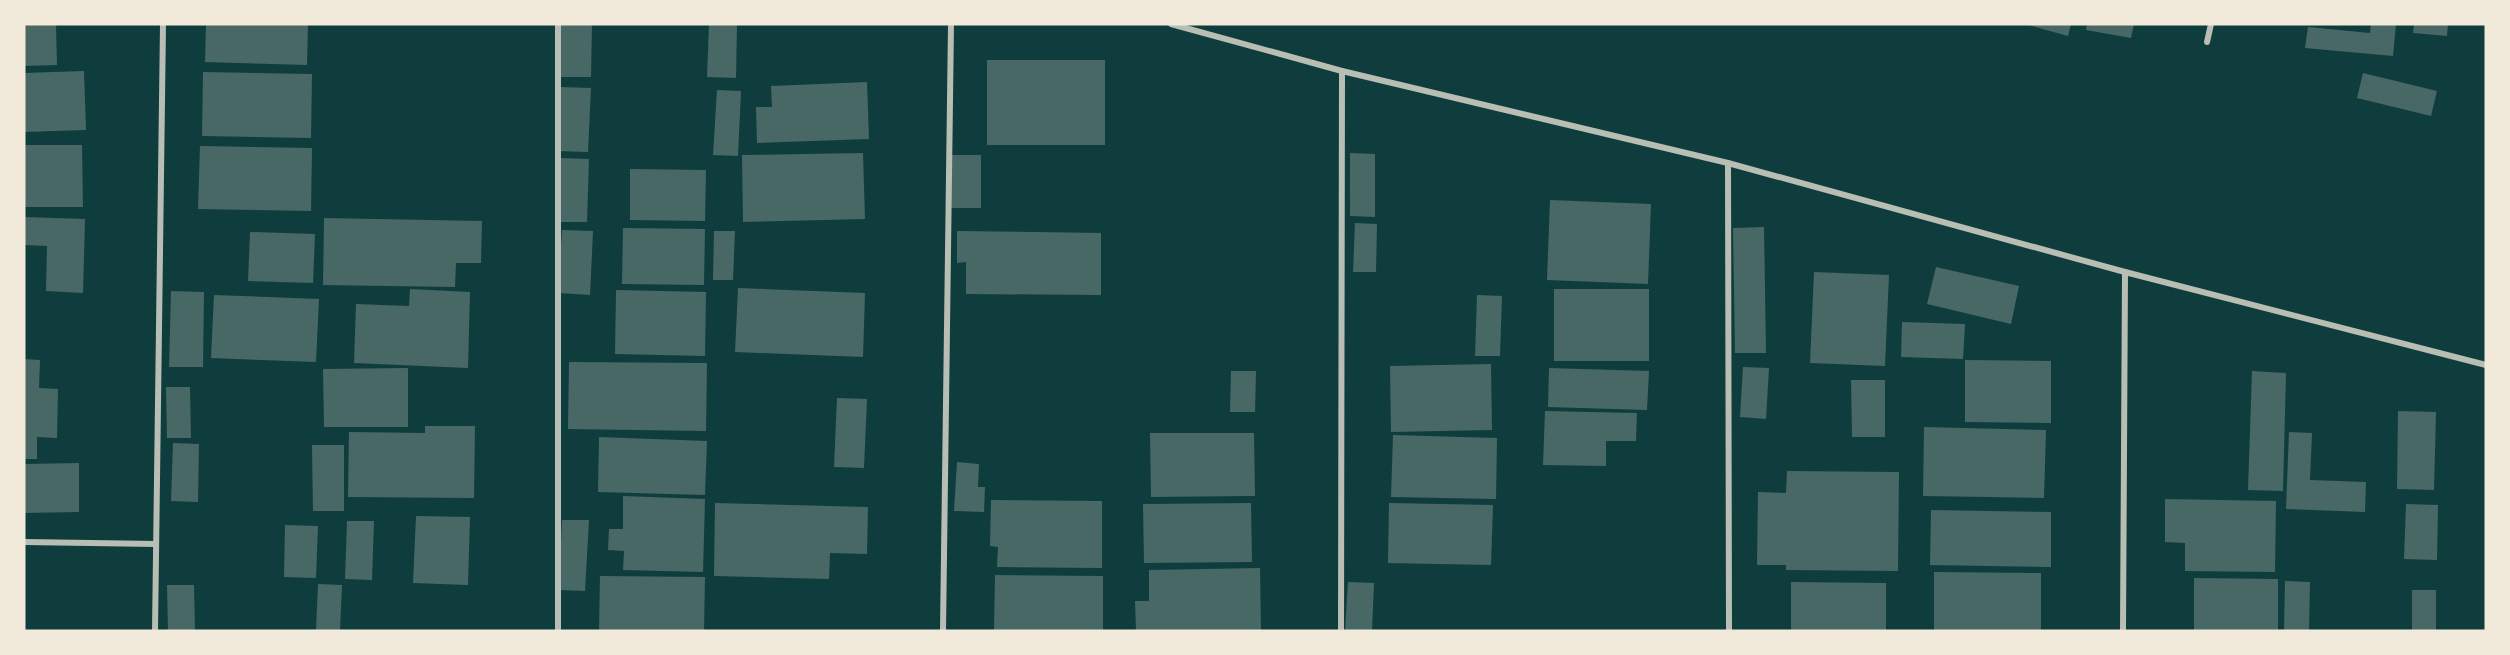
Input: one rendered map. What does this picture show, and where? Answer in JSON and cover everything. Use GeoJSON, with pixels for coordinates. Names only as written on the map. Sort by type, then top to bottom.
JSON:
{"type":"FeatureCollection","features":[{"type":"Feature","properties":{"kind":"street"},"geometry":{"type":"LineString","coordinates":[[155,631],[163,24]]}},
{"type":"Feature","properties":{"kind":"street"},"geometry":{"type":"LineString","coordinates":[[558,24],[558,631]]}},
{"type":"Feature","properties":{"kind":"street"},"geometry":{"type":"LineString","coordinates":[[943,631],[951,24]]}},
{"type":"Feature","properties":{"kind":"street"},"geometry":{"type":"LineString","coordinates":[[1171,24],[1342,71],[1728,163],[2125,272],[2486,365]]}},
{"type":"Feature","properties":{"kind":"street"},"geometry":{"type":"LineString","coordinates":[[2207,42],[2211,24]]}},
{"type":"Feature","properties":{"kind":"street"},"geometry":{"type":"LineString","coordinates":[[1341,631],[1342,71]]}},
{"type":"Feature","properties":{"kind":"street"},"geometry":{"type":"LineString","coordinates":[[1728,163],[1729,631]]}},
{"type":"Feature","properties":{"kind":"street"},"geometry":{"type":"LineString","coordinates":[[2123,631],[2125,272]]}},
{"type":"Feature","properties":{"kind":"street"},"geometry":{"type":"LineString","coordinates":[[24,542],[156,544]]}},
{"type":"Feature","properties":{"kind":"building"},"geometry":{"type":"Polygon","coordinates":[[[24,24],[56,24],[57,65],[24,66],[24,24]]]}},
{"type":"Feature","properties":{"kind":"building"},"geometry":{"type":"Polygon","coordinates":[[[206,24],[308,24],[307,65],[205,62],[206,24]]]}},
{"type":"Feature","properties":{"kind":"building"},"geometry":{"type":"Polygon","coordinates":[[[557,24],[592,24],[591,77],[555,77],[557,24]]]}},
{"type":"Feature","properties":{"kind":"building"},"geometry":{"type":"Polygon","coordinates":[[[709,24],[737,24],[736,78],[707,77],[709,24]]]}},
{"type":"Feature","properties":{"kind":"building"},"geometry":{"type":"Polygon","coordinates":[[[2025,24],[2071,24],[2068,36],[2025,24]]]}},
{"type":"Feature","properties":{"kind":"building"},"geometry":{"type":"Polygon","coordinates":[[[2087,24],[2134,24],[2131,38],[2086,30],[2087,24]]]}},
{"type":"Feature","properties":{"kind":"building"},"geometry":{"type":"Polygon","coordinates":[[[2371,24],[2396,24],[2393,56],[2305,48],[2308,27],[2370,33],[2371,24]]]}},
{"type":"Feature","properties":{"kind":"building"},"geometry":{"type":"Polygon","coordinates":[[[2414,24],[2448,24],[2447,36],[2413,33],[2414,24]]]}},
{"type":"Feature","properties":{"kind":"building"},"geometry":{"type":"Polygon","coordinates":[[[987,60],[1105,60],[1105,145],[987,145],[987,60]]]}},
{"type":"Feature","properties":{"kind":"building"},"geometry":{"type":"Polygon","coordinates":[[[84,71],[86,130],[24,132],[24,73],[84,71]]]}},
{"type":"Feature","properties":{"kind":"building"},"geometry":{"type":"Polygon","coordinates":[[[203,72],[312,74],[311,138],[202,136],[203,72]]]}},
{"type":"Feature","properties":{"kind":"building"},"geometry":{"type":"Polygon","coordinates":[[[2363,73],[2437,91],[2431,116],[2357,98],[2363,73]]]}},
{"type":"Feature","properties":{"kind":"building"},"geometry":{"type":"Polygon","coordinates":[[[867,82],[869,139],[757,143],[756,107],[772,107],[771,86],[867,82]]]}},
{"type":"Feature","properties":{"kind":"building"},"geometry":{"type":"Polygon","coordinates":[[[560,87],[591,88],[588,152],[557,151],[560,87]]]}},
{"type":"Feature","properties":{"kind":"building"},"geometry":{"type":"Polygon","coordinates":[[[717,90],[741,91],[738,156],[713,155],[717,90]]]}},
{"type":"Feature","properties":{"kind":"building"},"geometry":{"type":"Polygon","coordinates":[[[24,145],[82,145],[83,207],[24,207],[24,145]]]}},
{"type":"Feature","properties":{"kind":"building"},"geometry":{"type":"Polygon","coordinates":[[[200,146],[312,148],[311,211],[198,209],[200,146]]]}},
{"type":"Feature","properties":{"kind":"building"},"geometry":{"type":"Polygon","coordinates":[[[863,153],[865,219],[743,222],[742,155],[863,153]]]}},
{"type":"Feature","properties":{"kind":"building"},"geometry":{"type":"Polygon","coordinates":[[[1350,153],[1375,154],[1375,217],[1350,216],[1350,153]]]}},
{"type":"Feature","properties":{"kind":"building"},"geometry":{"type":"Polygon","coordinates":[[[948,155],[981,155],[981,208],[948,208],[948,155]]]}},
{"type":"Feature","properties":{"kind":"building"},"geometry":{"type":"Polygon","coordinates":[[[559,158],[589,159],[587,222],[557,222],[559,158]]]}},
{"type":"Feature","properties":{"kind":"building"},"geometry":{"type":"Polygon","coordinates":[[[630,169],[706,170],[705,221],[630,220],[630,169]]]}},
{"type":"Feature","properties":{"kind":"building"},"geometry":{"type":"Polygon","coordinates":[[[1550,200],[1651,204],[1648,284],[1547,280],[1550,200]]]}},
{"type":"Feature","properties":{"kind":"building"},"geometry":{"type":"Polygon","coordinates":[[[24,217],[85,219],[83,293],[46,291],[47,246],[24,245],[24,217]]]}},
{"type":"Feature","properties":{"kind":"building"},"geometry":{"type":"Polygon","coordinates":[[[324,218],[482,221],[481,263],[456,263],[455,287],[323,285],[324,218]]]}},
{"type":"Feature","properties":{"kind":"building"},"geometry":{"type":"Polygon","coordinates":[[[1355,223],[1377,224],[1376,272],[1353,272],[1355,223]]]}},
{"type":"Feature","properties":{"kind":"building"},"geometry":{"type":"Polygon","coordinates":[[[1764,227],[1766,353],[1735,353],[1733,228],[1764,227]]]}},
{"type":"Feature","properties":{"kind":"building"},"geometry":{"type":"Polygon","coordinates":[[[623,228],[705,229],[704,285],[622,284],[623,228]]]}},
{"type":"Feature","properties":{"kind":"building"},"geometry":{"type":"Polygon","coordinates":[[[562,230],[593,231],[590,295],[558,293],[562,230]]]}},
{"type":"Feature","properties":{"kind":"building"},"geometry":{"type":"Polygon","coordinates":[[[714,231],[735,231],[733,280],[713,280],[714,231]]]}},
{"type":"Feature","properties":{"kind":"building"},"geometry":{"type":"Polygon","coordinates":[[[957,231],[1101,233],[1101,295],[966,294],[966,262],[957,263],[957,231]]]}},
{"type":"Feature","properties":{"kind":"building"},"geometry":{"type":"Polygon","coordinates":[[[250,232],[315,234],[313,283],[248,281],[250,232]]]}},
{"type":"Feature","properties":{"kind":"building"},"geometry":{"type":"Polygon","coordinates":[[[1936,267],[2019,286],[2011,324],[1927,304],[1936,267]]]}},
{"type":"Feature","properties":{"kind":"building"},"geometry":{"type":"Polygon","coordinates":[[[1814,272],[1889,275],[1885,366],[1810,363],[1814,272]]]}},
{"type":"Feature","properties":{"kind":"building"},"geometry":{"type":"Polygon","coordinates":[[[738,288],[865,293],[863,357],[735,352],[738,288]]]}},
{"type":"Feature","properties":{"kind":"building"},"geometry":{"type":"Polygon","coordinates":[[[410,289],[470,292],[468,368],[354,363],[356,304],[409,306],[410,289]]]}},
{"type":"Feature","properties":{"kind":"building"},"geometry":{"type":"Polygon","coordinates":[[[1554,289],[1649,289],[1649,361],[1554,361],[1554,289]]]}},
{"type":"Feature","properties":{"kind":"building"},"geometry":{"type":"Polygon","coordinates":[[[616,290],[706,292],[705,356],[615,354],[616,290]]]}},
{"type":"Feature","properties":{"kind":"building"},"geometry":{"type":"Polygon","coordinates":[[[171,291],[204,292],[203,367],[169,367],[171,291]]]}},
{"type":"Feature","properties":{"kind":"building"},"geometry":{"type":"Polygon","coordinates":[[[214,295],[319,299],[316,362],[211,358],[214,295]]]}},
{"type":"Feature","properties":{"kind":"building"},"geometry":{"type":"Polygon","coordinates":[[[1477,295],[1502,296],[1500,356],[1475,356],[1477,295]]]}},
{"type":"Feature","properties":{"kind":"building"},"geometry":{"type":"Polygon","coordinates":[[[1902,322],[1965,324],[1963,359],[1901,357],[1902,322]]]}},
{"type":"Feature","properties":{"kind":"building"},"geometry":{"type":"Polygon","coordinates":[[[24,359],[40,360],[39,388],[58,389],[57,438],[37,437],[37,459],[24,459],[24,359]]]}},
{"type":"Feature","properties":{"kind":"building"},"geometry":{"type":"Polygon","coordinates":[[[1965,360],[2051,361],[2051,423],[1965,422],[1965,360]]]}},
{"type":"Feature","properties":{"kind":"building"},"geometry":{"type":"Polygon","coordinates":[[[569,362],[707,363],[706,431],[568,429],[569,362]]]}},
{"type":"Feature","properties":{"kind":"building"},"geometry":{"type":"Polygon","coordinates":[[[1491,364],[1492,430],[1391,432],[1390,366],[1491,364]]]}},
{"type":"Feature","properties":{"kind":"building"},"geometry":{"type":"Polygon","coordinates":[[[1743,367],[1769,368],[1766,419],[1740,417],[1743,367]]]}},
{"type":"Feature","properties":{"kind":"building"},"geometry":{"type":"Polygon","coordinates":[[[408,368],[408,427],[324,427],[323,369],[408,368]]]}},
{"type":"Feature","properties":{"kind":"building"},"geometry":{"type":"Polygon","coordinates":[[[1549,368],[1649,371],[1647,410],[1548,407],[1549,368]]]}},
{"type":"Feature","properties":{"kind":"building"},"geometry":{"type":"Polygon","coordinates":[[[1231,371],[1256,371],[1255,412],[1230,412],[1231,371]]]}},
{"type":"Feature","properties":{"kind":"building"},"geometry":{"type":"Polygon","coordinates":[[[2252,371],[2286,373],[2283,491],[2248,490],[2252,371]]]}},
{"type":"Feature","properties":{"kind":"building"},"geometry":{"type":"Polygon","coordinates":[[[1851,380],[1885,380],[1885,437],[1852,437],[1851,380]]]}},
{"type":"Feature","properties":{"kind":"building"},"geometry":{"type":"Polygon","coordinates":[[[166,387],[190,387],[191,438],[167,438],[166,387]]]}},
{"type":"Feature","properties":{"kind":"building"},"geometry":{"type":"Polygon","coordinates":[[[837,398],[867,399],[864,468],[834,467],[837,398]]]}},
{"type":"Feature","properties":{"kind":"building"},"geometry":{"type":"Polygon","coordinates":[[[1545,411],[1637,413],[1636,441],[1606,441],[1606,466],[1543,465],[1545,411]]]}},
{"type":"Feature","properties":{"kind":"building"},"geometry":{"type":"Polygon","coordinates":[[[2398,411],[2436,412],[2434,490],[2397,489],[2398,411]]]}},
{"type":"Feature","properties":{"kind":"building"},"geometry":{"type":"Polygon","coordinates":[[[425,426],[475,426],[474,498],[348,497],[349,432],[425,433],[425,426]]]}},
{"type":"Feature","properties":{"kind":"building"},"geometry":{"type":"Polygon","coordinates":[[[1924,427],[2046,430],[2044,498],[1923,496],[1924,427]]]}},
{"type":"Feature","properties":{"kind":"building"},"geometry":{"type":"Polygon","coordinates":[[[2289,432],[2312,433],[2310,480],[2366,482],[2365,512],[2286,509],[2289,432]]]}},
{"type":"Feature","properties":{"kind":"building"},"geometry":{"type":"Polygon","coordinates":[[[1150,433],[1254,433],[1255,496],[1151,497],[1150,433]]]}},
{"type":"Feature","properties":{"kind":"building"},"geometry":{"type":"Polygon","coordinates":[[[1393,435],[1497,438],[1496,499],[1391,497],[1393,435]]]}},
{"type":"Feature","properties":{"kind":"building"},"geometry":{"type":"Polygon","coordinates":[[[599,437],[707,441],[705,495],[598,492],[599,437]]]}},
{"type":"Feature","properties":{"kind":"building"},"geometry":{"type":"Polygon","coordinates":[[[173,443],[199,444],[198,502],[171,501],[173,443]]]}},
{"type":"Feature","properties":{"kind":"building"},"geometry":{"type":"Polygon","coordinates":[[[312,445],[344,445],[344,511],[313,511],[312,445]]]}},
{"type":"Feature","properties":{"kind":"building"},"geometry":{"type":"Polygon","coordinates":[[[957,462],[979,464],[978,487],[985,487],[984,512],[954,511],[957,462]]]}},
{"type":"Feature","properties":{"kind":"building"},"geometry":{"type":"Polygon","coordinates":[[[79,463],[79,512],[24,513],[24,464],[79,463]]]}},
{"type":"Feature","properties":{"kind":"building"},"geometry":{"type":"Polygon","coordinates":[[[1787,471],[1899,472],[1898,571],[1786,570],[1786,565],[1757,565],[1758,492],[1786,493],[1787,471]]]}},
{"type":"Feature","properties":{"kind":"building"},"geometry":{"type":"Polygon","coordinates":[[[623,496],[705,499],[703,572],[623,570],[624,551],[608,550],[609,529],[623,529],[623,496]]]}},
{"type":"Feature","properties":{"kind":"building"},"geometry":{"type":"Polygon","coordinates":[[[2165,499],[2276,501],[2275,572],[2185,571],[2185,543],[2165,542],[2165,499]]]}},
{"type":"Feature","properties":{"kind":"building"},"geometry":{"type":"Polygon","coordinates":[[[991,500],[1102,501],[1102,568],[997,567],[998,547],[990,546],[991,500]]]}},
{"type":"Feature","properties":{"kind":"building"},"geometry":{"type":"Polygon","coordinates":[[[715,503],[868,507],[867,554],[830,553],[829,579],[714,576],[715,503]]]}},
{"type":"Feature","properties":{"kind":"building"},"geometry":{"type":"Polygon","coordinates":[[[1251,503],[1252,562],[1144,563],[1143,504],[1251,503]]]}},
{"type":"Feature","properties":{"kind":"building"},"geometry":{"type":"Polygon","coordinates":[[[1389,503],[1493,505],[1491,565],[1388,563],[1389,503]]]}},
{"type":"Feature","properties":{"kind":"building"},"geometry":{"type":"Polygon","coordinates":[[[2406,504],[2438,505],[2437,560],[2404,559],[2406,504]]]}},
{"type":"Feature","properties":{"kind":"building"},"geometry":{"type":"Polygon","coordinates":[[[1931,510],[2051,512],[2051,567],[1930,565],[1931,510]]]}},
{"type":"Feature","properties":{"kind":"building"},"geometry":{"type":"Polygon","coordinates":[[[416,516],[470,517],[468,585],[413,583],[416,516]]]}},
{"type":"Feature","properties":{"kind":"building"},"geometry":{"type":"Polygon","coordinates":[[[562,520],[589,520],[585,591],[559,590],[562,520]]]}},
{"type":"Feature","properties":{"kind":"building"},"geometry":{"type":"Polygon","coordinates":[[[347,521],[374,521],[372,580],[345,579],[347,521]]]}},
{"type":"Feature","properties":{"kind":"building"},"geometry":{"type":"Polygon","coordinates":[[[285,525],[318,526],[316,578],[284,577],[285,525]]]}},
{"type":"Feature","properties":{"kind":"building"},"geometry":{"type":"Polygon","coordinates":[[[1260,568],[1261,631],[1136,631],[1135,601],[1149,601],[1149,570],[1260,568]]]}},
{"type":"Feature","properties":{"kind":"building"},"geometry":{"type":"Polygon","coordinates":[[[1934,572],[2041,573],[2041,631],[1934,631],[1934,572]]]}},
{"type":"Feature","properties":{"kind":"building"},"geometry":{"type":"Polygon","coordinates":[[[995,575],[1103,576],[1103,631],[994,631],[995,575]]]}},
{"type":"Feature","properties":{"kind":"building"},"geometry":{"type":"Polygon","coordinates":[[[600,576],[705,577],[704,631],[599,631],[600,576]]]}},
{"type":"Feature","properties":{"kind":"building"},"geometry":{"type":"Polygon","coordinates":[[[2194,578],[2278,579],[2278,631],[2194,631],[2194,578]]]}},
{"type":"Feature","properties":{"kind":"building"},"geometry":{"type":"Polygon","coordinates":[[[2285,581],[2310,582],[2309,631],[2284,631],[2285,581]]]}},
{"type":"Feature","properties":{"kind":"building"},"geometry":{"type":"Polygon","coordinates":[[[1348,582],[1374,583],[1372,631],[1345,631],[1348,582]]]}},
{"type":"Feature","properties":{"kind":"building"},"geometry":{"type":"Polygon","coordinates":[[[1791,582],[1886,583],[1886,631],[1791,631],[1791,582]]]}},
{"type":"Feature","properties":{"kind":"building"},"geometry":{"type":"Polygon","coordinates":[[[318,584],[342,585],[340,631],[316,631],[318,584]]]}},
{"type":"Feature","properties":{"kind":"building"},"geometry":{"type":"Polygon","coordinates":[[[167,585],[194,585],[195,631],[168,631],[167,585]]]}},
{"type":"Feature","properties":{"kind":"building"},"geometry":{"type":"Polygon","coordinates":[[[2412,590],[2436,590],[2436,631],[2412,631],[2412,590]]]}}]}
